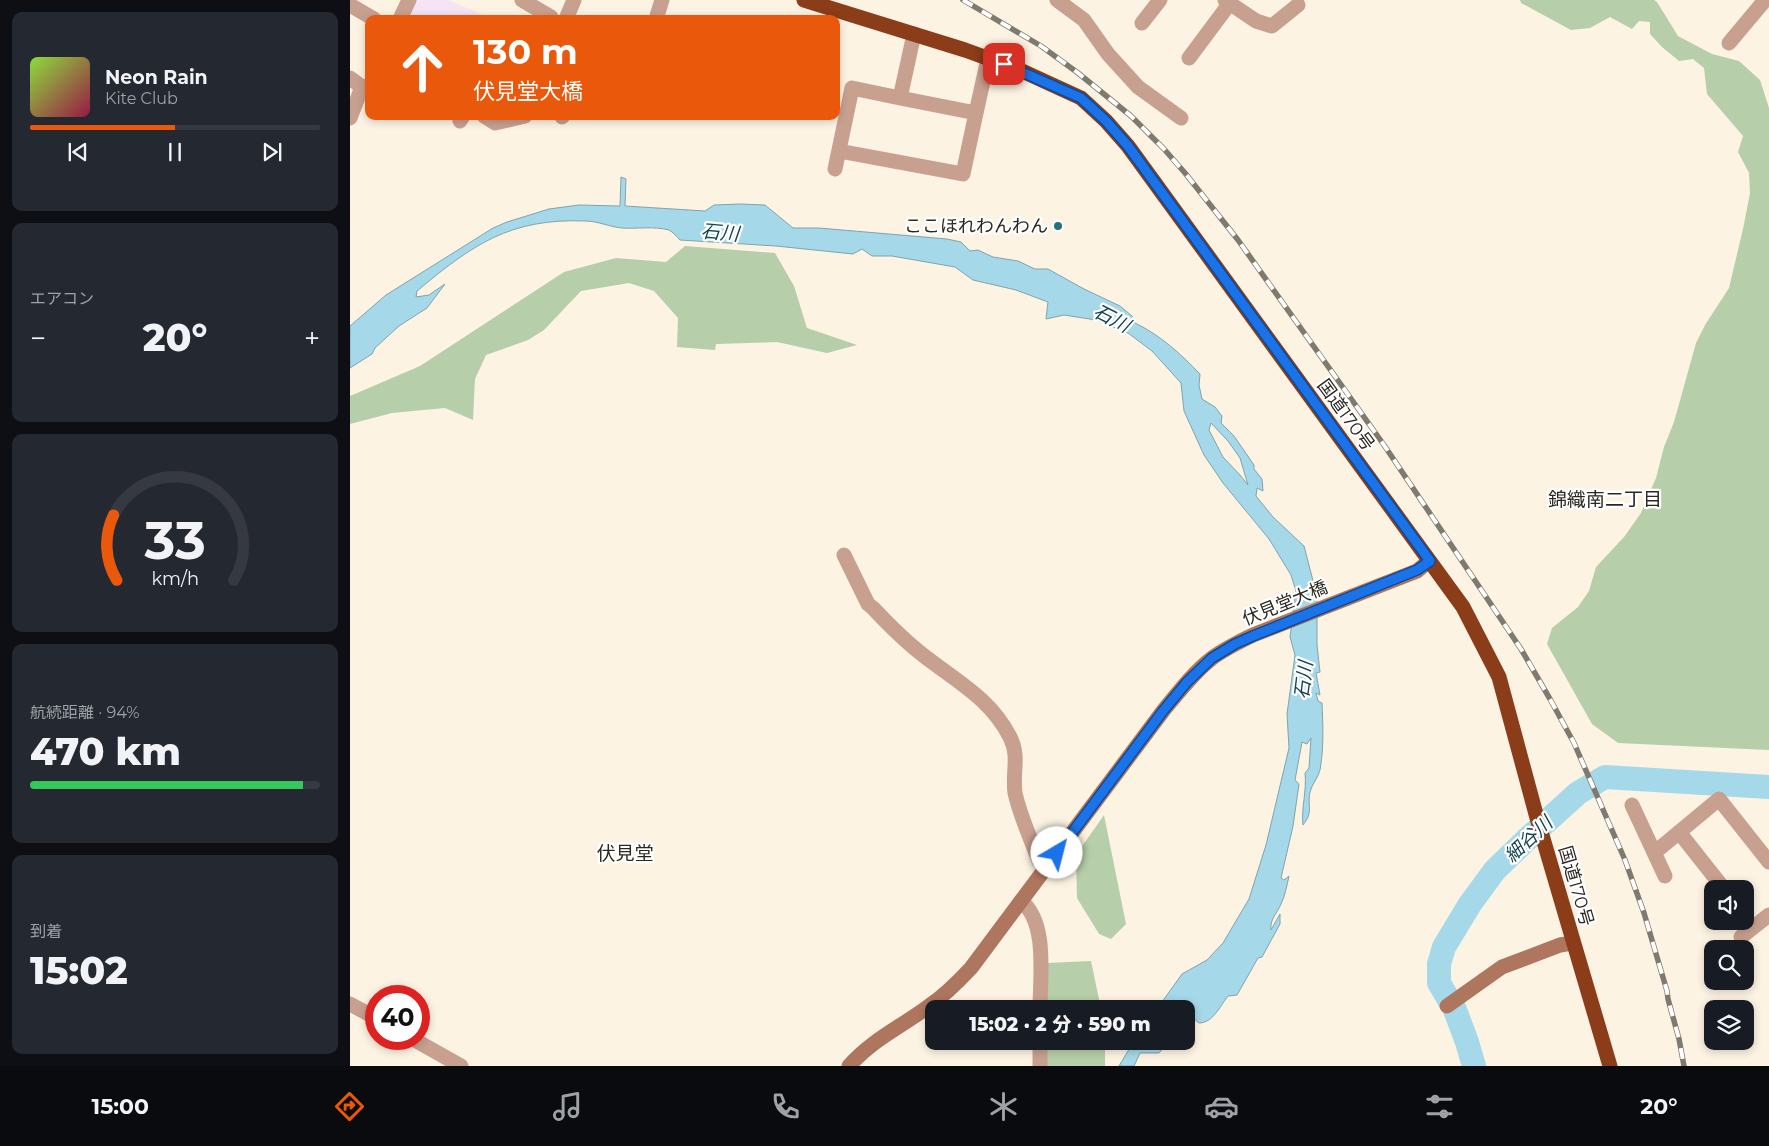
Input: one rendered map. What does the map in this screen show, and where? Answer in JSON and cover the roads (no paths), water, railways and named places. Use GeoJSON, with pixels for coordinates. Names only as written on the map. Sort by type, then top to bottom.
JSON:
{"type":"FeatureCollection","features":[{"type":"Feature","properties":{"kind":"highway","name":"国道170号"},"geometry":{"type":"LineString","coordinates":[[804,0],[914,34],[1020,70],[1081,98],[1106,121],[1128,146],[1463,607],[1499,677],[1572,942],[1610,1066]]}},
{"type":"Feature","properties":{"kind":"street"},"geometry":{"type":"LineString","coordinates":[[402,15],[409,0]]}},
{"type":"Feature","properties":{"kind":"street"},"geometry":{"type":"LineString","coordinates":[[522,0],[548,15]]}},
{"type":"Feature","properties":{"kind":"street"},"geometry":{"type":"LineString","coordinates":[[568,15],[574,0]]}},
{"type":"Feature","properties":{"kind":"street"},"geometry":{"type":"LineString","coordinates":[[658,15],[662,0]]}},
{"type":"Feature","properties":{"kind":"street"},"geometry":{"type":"LineString","coordinates":[[1057,0],[1084,20],[1108,54],[1138,87],[1181,118]]}},
{"type":"Feature","properties":{"kind":"street"},"geometry":{"type":"LineString","coordinates":[[1142,24],[1160,0]]}},
{"type":"Feature","properties":{"kind":"street"},"geometry":{"type":"LineString","coordinates":[[1189,58],[1228,2],[1256,21],[1272,26],[1298,5]]}},
{"type":"Feature","properties":{"kind":"street"},"geometry":{"type":"LineString","coordinates":[[1730,43],[1760,2]]}},
{"type":"Feature","properties":{"kind":"street"},"geometry":{"type":"LineString","coordinates":[[350,5],[367,15]]}},
{"type":"Feature","properties":{"kind":"street"},"geometry":{"type":"LineString","coordinates":[[900,98],[914,34]]}},
{"type":"Feature","properties":{"kind":"street"},"geometry":{"type":"LineString","coordinates":[[839,151],[963,174],[988,59]]}},
{"type":"Feature","properties":{"kind":"street"},"geometry":{"type":"LineString","coordinates":[[350,118],[360,84]]}},
{"type":"Feature","properties":{"kind":"street"},"geometry":{"type":"LineString","coordinates":[[835,169],[852,88],[976,113]]}},
{"type":"Feature","properties":{"kind":"street"},"geometry":{"type":"LineString","coordinates":[[490,120],[495,123],[508,120]]}},
{"type":"Feature","properties":{"kind":"street"},"geometry":{"type":"LineString","coordinates":[[844,555],[868,604],[921,654],[965,684],[1000,719],[1016,752],[1014,777],[1016,794],[1038,861],[1047,867]]}},
{"type":"Feature","properties":{"kind":"street","name":"伏見堂大橋"},"geometry":{"type":"LineString","coordinates":[[849,1066],[885,1034],[914,1017],[947,992],[971,968],[1163,711],[1187,682],[1212,658],[1235,644],[1417,570],[1430,561]]}},
{"type":"Feature","properties":{"kind":"street"},"geometry":{"type":"LineString","coordinates":[[1654,853],[1719,799],[1769,862]]}},
{"type":"Feature","properties":{"kind":"street"},"geometry":{"type":"LineString","coordinates":[[1632,805],[1665,876]]}},
{"type":"Feature","properties":{"kind":"street"},"geometry":{"type":"LineString","coordinates":[[1679,832],[1717,880]]}},
{"type":"Feature","properties":{"kind":"street"},"geometry":{"type":"LineString","coordinates":[[1021,901],[1034,914],[1042,954],[1040,1000]]}},
{"type":"Feature","properties":{"kind":"street"},"geometry":{"type":"LineString","coordinates":[[1754,920],[1769,915]]}},
{"type":"Feature","properties":{"kind":"street"},"geometry":{"type":"LineString","coordinates":[[1741,937],[1745,930]]}},
{"type":"Feature","properties":{"kind":"street"},"geometry":{"type":"LineString","coordinates":[[1452,1003],[1502,967],[1572,942]]}},
{"type":"Feature","properties":{"kind":"street"},"geometry":{"type":"LineString","coordinates":[[350,1004],[365,1012]]}},
{"type":"Feature","properties":{"kind":"street"},"geometry":{"type":"LineString","coordinates":[[430,1049],[461,1066]]}},
{"type":"Feature","properties":{"kind":"street"},"geometry":{"type":"LineString","coordinates":[[1040,1050],[1040,1066]]}},
{"type":"Feature","properties":{"kind":"water","name":"石川"},"geometry":{"type":"Polygon","coordinates":[[[621,177],[626,179],[625,206],[705,211],[714,205],[765,205],[793,228],[819,228],[947,239],[961,242],[970,251],[978,250],[993,257],[1018,261],[1035,269],[1048,269],[1120,306],[1132,316],[1135,323],[1153,333],[1170,346],[1200,374],[1199,385],[1202,399],[1215,407],[1222,416],[1221,423],[1234,436],[1262,479],[1263,491],[1257,488],[1256,496],[1273,517],[1304,546],[1317,596],[1317,645],[1320,672],[1316,673],[1320,695],[1316,693],[1318,701],[1322,703],[1323,728],[1320,770],[1310,792],[1309,812],[1303,825],[1305,773],[1309,768],[1311,738],[1307,744],[1302,742],[1295,780],[1299,784],[1293,826],[1281,878],[1284,880],[1289,876],[1282,901],[1272,922],[1271,930],[1280,914],[1280,924],[1262,957],[1258,958],[1237,995],[1228,996],[1212,1017],[1199,1023],[1195,1020],[1195,1000],[1163,1000],[1182,974],[1207,960],[1223,943],[1249,899],[1266,845],[1289,748],[1287,714],[1295,655],[1290,637],[1296,591],[1291,575],[1269,539],[1223,483],[1204,455],[1184,411],[1181,383],[1152,351],[1128,333],[1096,320],[1064,315],[1046,319],[1048,302],[1016,290],[973,280],[955,267],[892,256],[872,256],[862,249],[853,254],[776,246],[680,240],[669,230],[622,228],[585,221],[559,221],[535,224],[513,230],[475,248],[456,260],[417,291],[416,297],[429,295],[445,284],[427,308],[399,326],[375,348],[372,354],[350,368],[350,326],[386,295],[493,228],[549,209],[579,205],[620,206],[621,177]],[[1211,423],[1209,430],[1223,457],[1248,485],[1240,458],[1228,441],[1211,423]]]}},
{"type":"Feature","properties":{"kind":"water"},"geometry":{"type":"Polygon","coordinates":[[[1129,1050],[1162,1050],[1159,1053],[1140,1053],[1134,1066],[1119,1066],[1129,1050]]]}},
{"type":"Feature","properties":{"kind":"waterway","name":"細谷川"},"geometry":{"type":"LineString","coordinates":[[1474,1066],[1455,1010],[1439,983],[1439,964],[1444,947],[1470,904],[1495,870],[1526,840],[1578,793],[1605,777],[1769,787]]}},
{"type":"Feature","properties":{"kind":"railway"},"geometry":{"type":"LineString","coordinates":[[963,0],[1041,46],[1078,73],[1131,116],[1164,149],[1238,240],[1384,445],[1521,649],[1574,743],[1625,860],[1644,913],[1667,991],[1684,1066]]}},
{"type":"Feature","properties":{"kind":"place","name":"ここほれわんわん"},"geometry":{"type":"Point","coordinates":[1058,226]}},
{"type":"Feature","properties":{"kind":"district","name":"錦織南二丁目"},"geometry":{"type":"Point","coordinates":[1605,499]}},
{"type":"Feature","properties":{"kind":"district","name":"伏見堂"},"geometry":{"type":"Point","coordinates":[625,853]}}]}
